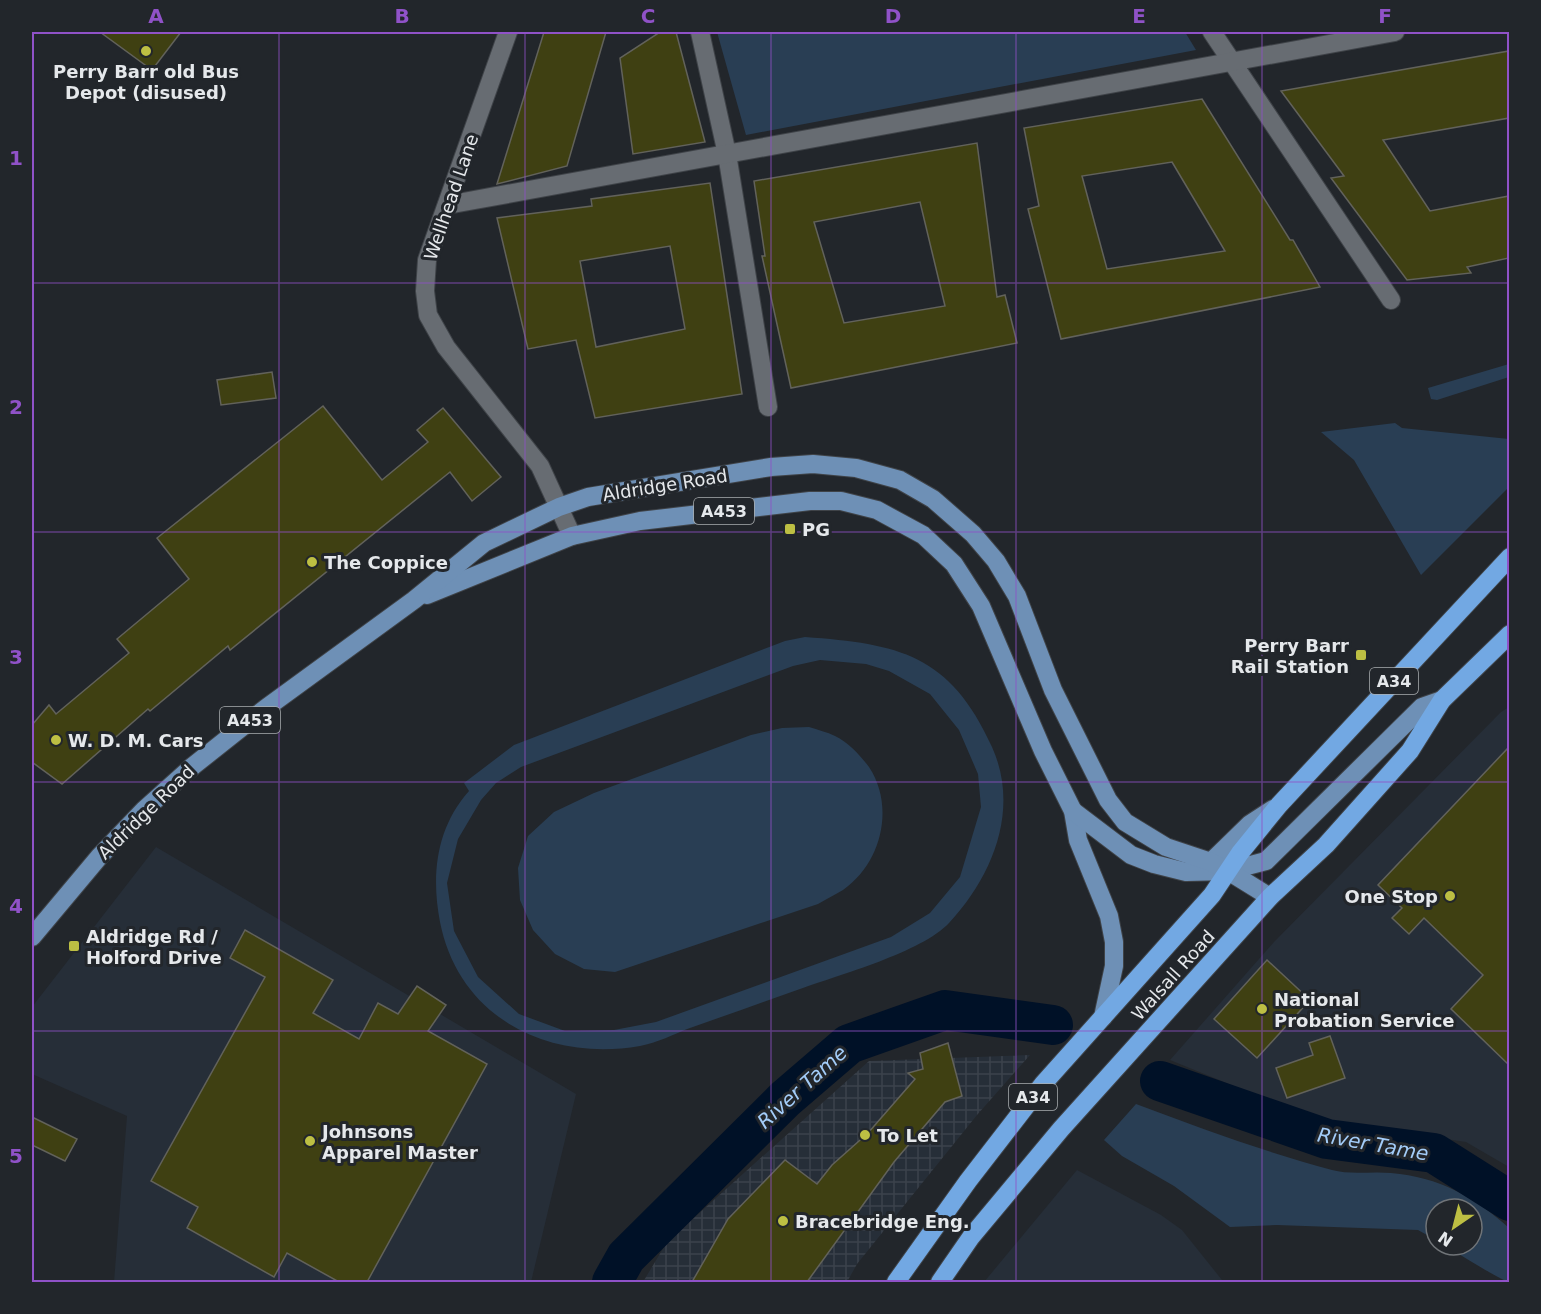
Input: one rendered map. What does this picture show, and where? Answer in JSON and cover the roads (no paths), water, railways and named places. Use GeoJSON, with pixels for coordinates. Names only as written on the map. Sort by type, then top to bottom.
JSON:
{"type":"FeatureCollection","features":[{"type":"Feature","properties":{"kind":"highway","name":"Walsall Road"},"geometry":{"type":"LineString","coordinates":[[896,1282],[968,1181],[1043,1084],[1212,895],[1279,805],[1509,557]]}},
{"type":"Feature","properties":{"kind":"highway","name":"Walsall Road"},"geometry":{"type":"LineString","coordinates":[[940,1282],[971,1238],[1061,1129],[1270,897],[1326,845],[1410,751],[1442,700],[1509,634]]}},
{"type":"Feature","properties":{"kind":"main road","name":"Aldridge Road"},"geometry":{"type":"LineString","coordinates":[[33,937],[99,857],[144,810],[193,766],[311,674],[414,600],[484,543],[559,507],[588,497],[771,467],[813,464],[856,468],[900,480],[946,508],[996,561],[1017,596],[1053,690],[1108,800],[1125,822],[1175,850],[1211,862],[1270,897]]}},
{"type":"Feature","properties":{"kind":"main road","name":"Aldridge Road"},"geometry":{"type":"LineString","coordinates":[[414,600],[572,536],[640,520],[810,501],[842,501],[877,510],[923,534],[954,564],[981,606],[1043,751],[1073,811]]}},
{"type":"Feature","properties":{"kind":"main road","name":"Walsall Road"},"geometry":{"type":"LineString","coordinates":[[1228,871],[1266,861],[1422,707],[1442,700]]}},
{"type":"Feature","properties":{"kind":"main road"},"geometry":{"type":"LineString","coordinates":[[1211,862],[1250,824],[1279,805]]}},
{"type":"Feature","properties":{"kind":"main road"},"geometry":{"type":"LineString","coordinates":[[1073,811],[1131,855],[1154,864],[1186,872],[1228,871]]}},
{"type":"Feature","properties":{"kind":"main road"},"geometry":{"type":"LineString","coordinates":[[1073,811],[1078,840],[1109,916],[1114,942],[1114,966],[1103,1017]]}},
{"type":"Feature","properties":{"kind":"street","name":"Wellhead Lane"},"geometry":{"type":"LineString","coordinates":[[508,32],[427,260],[425,291],[428,315],[446,347],[540,466],[559,507]]}},
{"type":"Feature","properties":{"kind":"street"},"geometry":{"type":"LineString","coordinates":[[699,32],[727,154],[768,407]]}},
{"type":"Feature","properties":{"kind":"street"},"geometry":{"type":"LineString","coordinates":[[1212,32],[1391,300]]}},
{"type":"Feature","properties":{"kind":"street"},"geometry":{"type":"LineString","coordinates":[[447,205],[1395,32]]}},
{"type":"Feature","properties":{"kind":"street"},"geometry":{"type":"LineString","coordinates":[[559,507],[572,536]]}},
{"type":"Feature","properties":{"kind":"waterway","name":"River Tame"},"geometry":{"type":"LineString","coordinates":[[612,1282],[626,1257],[785,1099],[849,1044],[945,1010],[1053,1025]]}},
{"type":"Feature","properties":{"kind":"waterway","name":"River Tame"},"geometry":{"type":"LineString","coordinates":[[1160,1081],[1327,1139],[1434,1153],[1510,1201]]}},
{"type":"Feature","properties":{"kind":"place","name":"Perry Barr old Bus Depot (disused)"},"geometry":{"type":"Point","coordinates":[146,51]}},
{"type":"Feature","properties":{"kind":"place","name":"PG"},"geometry":{"type":"Point","coordinates":[790,529]}},
{"type":"Feature","properties":{"kind":"place","name":"The Coppice"},"geometry":{"type":"Point","coordinates":[312,562]}},
{"type":"Feature","properties":{"kind":"place","name":"Perry Barr Rail Station"},"geometry":{"type":"Point","coordinates":[1361,655]}},
{"type":"Feature","properties":{"kind":"place","name":"W. D. M. Cars"},"geometry":{"type":"Point","coordinates":[56,740]}},
{"type":"Feature","properties":{"kind":"place","name":"One Stop"},"geometry":{"type":"Point","coordinates":[1450,896]}},
{"type":"Feature","properties":{"kind":"place","name":"Aldridge Rd / Holford Drive"},"geometry":{"type":"Point","coordinates":[74,946]}},
{"type":"Feature","properties":{"kind":"place","name":"National Probation Service"},"geometry":{"type":"Point","coordinates":[1262,1009]}},
{"type":"Feature","properties":{"kind":"place","name":"To Let"},"geometry":{"type":"Point","coordinates":[865,1135]}},
{"type":"Feature","properties":{"kind":"place","name":"Johnsons Apparel Master"},"geometry":{"type":"Point","coordinates":[310,1141]}},
{"type":"Feature","properties":{"kind":"place","name":"Bracebridge Eng."},"geometry":{"type":"Point","coordinates":[783,1221]}}]}
